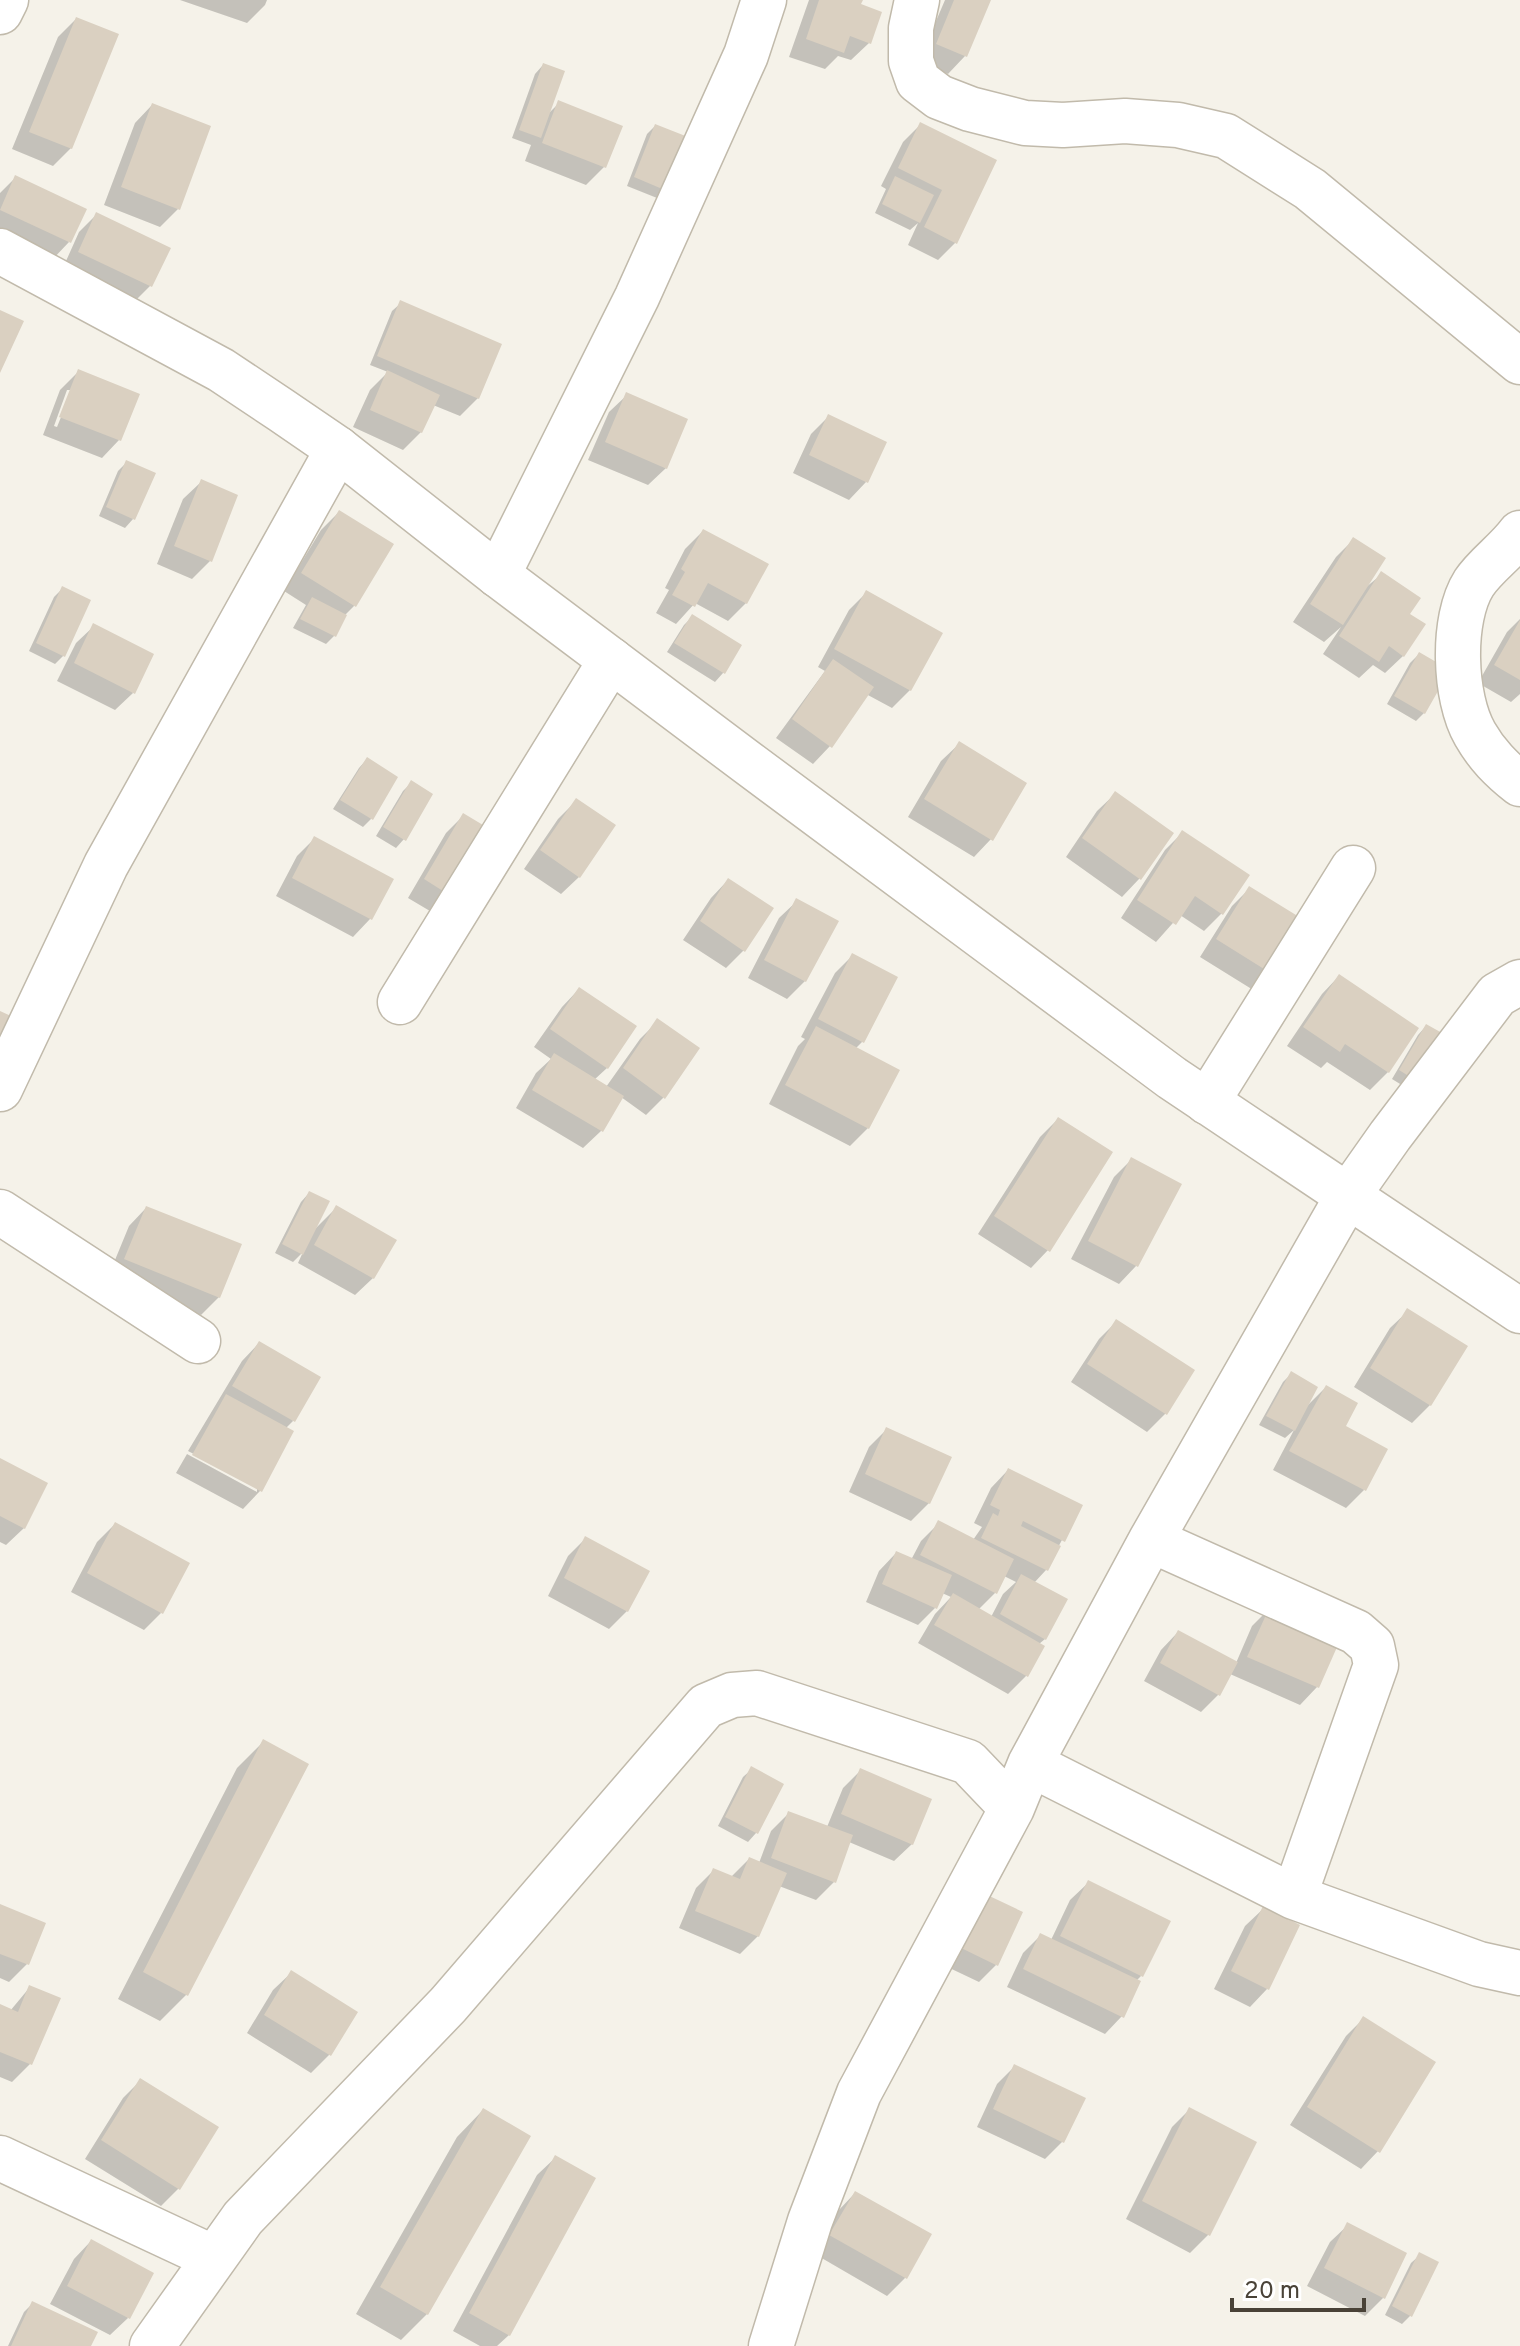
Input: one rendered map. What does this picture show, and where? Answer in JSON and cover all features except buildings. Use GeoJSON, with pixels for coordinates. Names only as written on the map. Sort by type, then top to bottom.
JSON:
{"type":"FeatureCollection","features":[{"type":"Feature","properties":{"kind":"street"},"geometry":{"type":"LineString","coordinates":[[0,12],[6,0]]}},
{"type":"Feature","properties":{"kind":"street"},"geometry":{"type":"LineString","coordinates":[[498,575],[637,297],[746,55],[764,0]]}},
{"type":"Feature","properties":{"kind":"street"},"geometry":{"type":"LineString","coordinates":[[917,0],[911,28],[911,61],[918,81],[939,97],[970,109],[1025,123],[1063,125],[1125,121],[1178,125],[1226,136],[1310,189],[1520,362]]}},
{"type":"Feature","properties":{"kind":"street"},"geometry":{"type":"LineString","coordinates":[[0,251],[221,370],[338,449],[611,660],[1207,1102],[1520,1311]]}},
{"type":"Feature","properties":{"kind":"street"},"geometry":{"type":"LineString","coordinates":[[0,1089],[106,865],[338,449]]}},
{"type":"Feature","properties":{"kind":"street"},"geometry":{"type":"LineString","coordinates":[[1520,533],[1474,583],[1461,614],[1458,644],[1460,686],[1473,730],[1494,764],[1520,784]]}},
{"type":"Feature","properties":{"kind":"street"},"geometry":{"type":"LineString","coordinates":[[400,1002],[611,660]]}},
{"type":"Feature","properties":{"kind":"street"},"geometry":{"type":"LineString","coordinates":[[1207,1102],[1353,868]]}},
{"type":"Feature","properties":{"kind":"street"},"geometry":{"type":"LineString","coordinates":[[771,2346],[810,2221],[859,2093],[1012,1808],[1030,1764],[1151,1540],[1347,1197],[1497,995],[1520,982]]}},
{"type":"Feature","properties":{"kind":"street"},"geometry":{"type":"LineString","coordinates":[[0,1212],[198,1341]]}},
{"type":"Feature","properties":{"kind":"street"},"geometry":{"type":"LineString","coordinates":[[1151,1540],[1356,1632],[1372,1646],[1376,1665],[1294,1897]]}},
{"type":"Feature","properties":{"kind":"street"},"geometry":{"type":"LineString","coordinates":[[152,2346],[243,2218],[448,2005],[706,1706],[732,1695],[757,1693],[968,1762],[1012,1808]]}},
{"type":"Feature","properties":{"kind":"street"},"geometry":{"type":"LineString","coordinates":[[1030,1764],[1294,1897],[1479,1964],[1520,1973]]}},
{"type":"Feature","properties":{"kind":"street"},"geometry":{"type":"LineString","coordinates":[[0,2158],[214,2258]]}}]}
